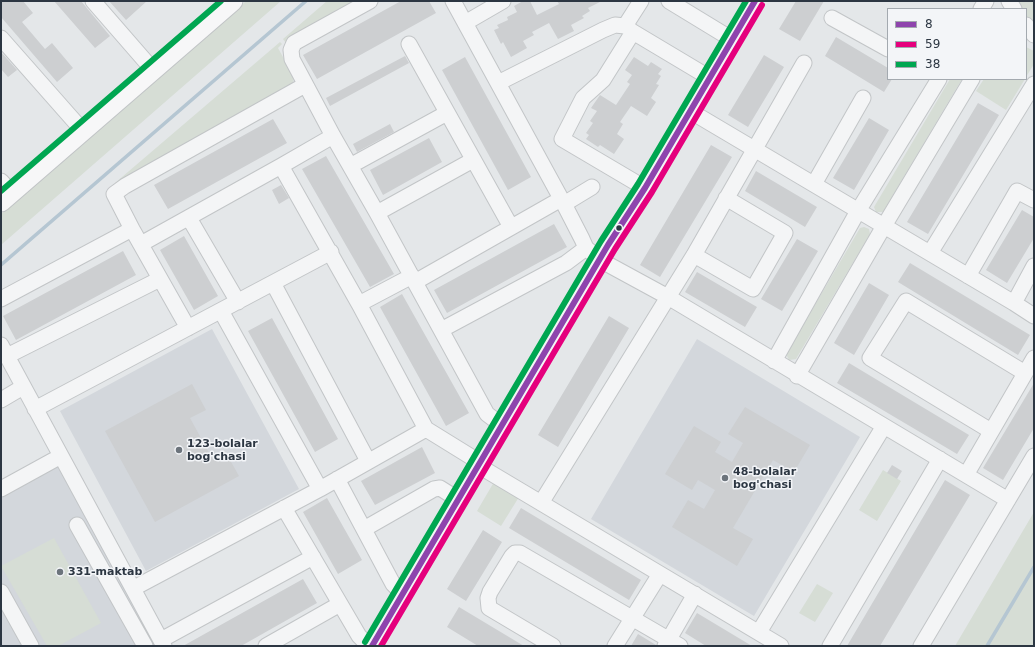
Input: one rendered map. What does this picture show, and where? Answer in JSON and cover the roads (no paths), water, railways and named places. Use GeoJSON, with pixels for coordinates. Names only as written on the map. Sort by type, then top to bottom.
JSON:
{"type":"FeatureCollection","features":[{"type":"Feature","properties":{"kind":"main road"},"geometry":{"type":"LineString","coordinates":[[4,189],[80,126],[221,3]]}},
{"type":"Feature","properties":{"kind":"street"},"geometry":{"type":"LineString","coordinates":[[93,1],[149,66]]}},
{"type":"Feature","properties":{"kind":"street"},"geometry":{"type":"LineString","coordinates":[[370,1],[294,43],[291,50],[291,55],[305,85],[487,414],[503,426]]}},
{"type":"Feature","properties":{"kind":"street"},"geometry":{"type":"LineString","coordinates":[[453,1],[586,248],[600,260],[668,297],[797,376],[1008,500]]}},
{"type":"Feature","properties":{"kind":"street"},"geometry":{"type":"LineString","coordinates":[[465,23],[503,1]]}},
{"type":"Feature","properties":{"kind":"street"},"geometry":{"type":"LineString","coordinates":[[641,1],[604,80],[583,98],[562,139],[645,188]]}},
{"type":"Feature","properties":{"kind":"street"},"geometry":{"type":"LineString","coordinates":[[668,1],[732,40]]}},
{"type":"Feature","properties":{"kind":"street"},"geometry":{"type":"LineString","coordinates":[[372,646],[755,1]]}},
{"type":"Feature","properties":{"kind":"street"},"geometry":{"type":"LineString","coordinates":[[832,18],[887,48]]}},
{"type":"Feature","properties":{"kind":"street"},"geometry":{"type":"LineString","coordinates":[[498,83],[614,25],[629,29],[710,78]]}},
{"type":"Feature","properties":{"kind":"street"},"geometry":{"type":"LineString","coordinates":[[1027,25],[1034,35]]}},
{"type":"Feature","properties":{"kind":"street"},"geometry":{"type":"LineString","coordinates":[[1,38],[80,126]]}},
{"type":"Feature","properties":{"kind":"street"},"geometry":{"type":"LineString","coordinates":[[409,44],[511,227]]}},
{"type":"Feature","properties":{"kind":"street"},"geometry":{"type":"LineString","coordinates":[[541,503],[694,255],[753,149],[804,63]]}},
{"type":"Feature","properties":{"kind":"street"},"geometry":{"type":"LineString","coordinates":[[774,361],[858,211],[938,80]]}},
{"type":"Feature","properties":{"kind":"street"},"geometry":{"type":"LineString","coordinates":[[797,376],[971,80]]}},
{"type":"Feature","properties":{"kind":"street"},"geometry":{"type":"LineString","coordinates":[[930,253],[1034,84]]}},
{"type":"Feature","properties":{"kind":"street"},"geometry":{"type":"LineString","coordinates":[[188,328],[111,190],[125,186],[305,85]]}},
{"type":"Feature","properties":{"kind":"street"},"geometry":{"type":"LineString","coordinates":[[814,184],[863,98]]}},
{"type":"Feature","properties":{"kind":"street"},"geometry":{"type":"LineString","coordinates":[[690,111],[1034,316]]}},
{"type":"Feature","properties":{"kind":"street"},"geometry":{"type":"LineString","coordinates":[[350,166],[447,113]]}},
{"type":"Feature","properties":{"kind":"street"},"geometry":{"type":"LineString","coordinates":[[141,244],[333,136]]}},
{"type":"Feature","properties":{"kind":"street"},"geometry":{"type":"LineString","coordinates":[[377,213],[473,160]]}},
{"type":"Feature","properties":{"kind":"street"},"geometry":{"type":"LineString","coordinates":[[281,166],[331,252],[426,429],[541,503],[781,646]]}},
{"type":"Feature","properties":{"kind":"street"},"geometry":{"type":"LineString","coordinates":[[359,304],[413,279],[511,227],[592,187]]}},
{"type":"Feature","properties":{"kind":"street"},"geometry":{"type":"LineString","coordinates":[[968,276],[1017,191],[1034,200]]}},
{"type":"Feature","properties":{"kind":"street"},"geometry":{"type":"LineString","coordinates":[[694,255],[753,289],[785,233],[726,198]]}},
{"type":"Feature","properties":{"kind":"street"},"geometry":{"type":"LineString","coordinates":[[189,218],[238,302]]}},
{"type":"Feature","properties":{"kind":"street"},"geometry":{"type":"LineString","coordinates":[[1,299],[132,229]]}},
{"type":"Feature","properties":{"kind":"street"},"geometry":{"type":"LineString","coordinates":[[441,330],[566,263],[586,248]]}},
{"type":"Feature","properties":{"kind":"street"},"geometry":{"type":"LineString","coordinates":[[35,409],[331,252]]}},
{"type":"Feature","properties":{"kind":"street"},"geometry":{"type":"LineString","coordinates":[[1014,303],[1034,266]]}},
{"type":"Feature","properties":{"kind":"street"},"geometry":{"type":"LineString","coordinates":[[160,279],[4,351],[163,643],[313,557]]}},
{"type":"Feature","properties":{"kind":"street"},"geometry":{"type":"LineString","coordinates":[[273,284],[368,461]]}},
{"type":"Feature","properties":{"kind":"street"},"geometry":{"type":"LineString","coordinates":[[991,432],[870,358],[906,301],[1025,373]]}},
{"type":"Feature","properties":{"kind":"street"},"geometry":{"type":"LineString","coordinates":[[221,311],[320,489]]}},
{"type":"Feature","properties":{"kind":"street"},"geometry":{"type":"LineString","coordinates":[[966,475],[1034,358]]}},
{"type":"Feature","properties":{"kind":"street"},"geometry":{"type":"LineString","coordinates":[[1,400],[23,387]]}},
{"type":"Feature","properties":{"kind":"street"},"geometry":{"type":"LineString","coordinates":[[759,632],[884,426]]}},
{"type":"Feature","properties":{"kind":"street"},"geometry":{"type":"LineString","coordinates":[[134,588],[320,489],[426,429]]}},
{"type":"Feature","properties":{"kind":"street"},"geometry":{"type":"LineString","coordinates":[[1,489],[61,456]]}},
{"type":"Feature","properties":{"kind":"street"},"geometry":{"type":"LineString","coordinates":[[921,646],[1034,456]]}},
{"type":"Feature","properties":{"kind":"street"},"geometry":{"type":"LineString","coordinates":[[830,646],[940,459]]}},
{"type":"Feature","properties":{"kind":"street"},"geometry":{"type":"LineString","coordinates":[[337,479],[393,584],[403,594]]}},
{"type":"Feature","properties":{"kind":"street"},"geometry":{"type":"LineString","coordinates":[[364,529],[434,489],[440,488],[459,500]]}},
{"type":"Feature","properties":{"kind":"street"},"geometry":{"type":"LineString","coordinates":[[284,508],[359,636],[369,646]]}},
{"type":"Feature","properties":{"kind":"street"},"geometry":{"type":"LineString","coordinates":[[77,525],[145,646]]}},
{"type":"Feature","properties":{"kind":"street"},"geometry":{"type":"LineString","coordinates":[[553,646],[489,608],[488,598],[490,592],[515,553],[520,553],[632,619],[671,644],[695,594]]}},
{"type":"Feature","properties":{"kind":"street"},"geometry":{"type":"LineString","coordinates":[[615,646],[660,574]]}},
{"type":"Feature","properties":{"kind":"street"},"geometry":{"type":"LineString","coordinates":[[1,592],[31,646]]}},
{"type":"Feature","properties":{"kind":"street"},"geometry":{"type":"LineString","coordinates":[[266,646],[340,604]]}},
{"type":"Feature","properties":{"kind":"waterway"},"geometry":{"type":"LineString","coordinates":[[1,265],[306,1]]}},
{"type":"Feature","properties":{"kind":"waterway"},"geometry":{"type":"LineString","coordinates":[[987,646],[1034,567]]}},
{"type":"Feature","properties":{"kind":"place","name":"123-bolalar bog'chasi"},"geometry":{"type":"Point","coordinates":[179,450]}},
{"type":"Feature","properties":{"kind":"place","name":"48-bolalar bog'chasi"},"geometry":{"type":"Point","coordinates":[725,478]}},
{"type":"Feature","properties":{"kind":"place","name":"331-maktab"},"geometry":{"type":"Point","coordinates":[60,572]}}]}
